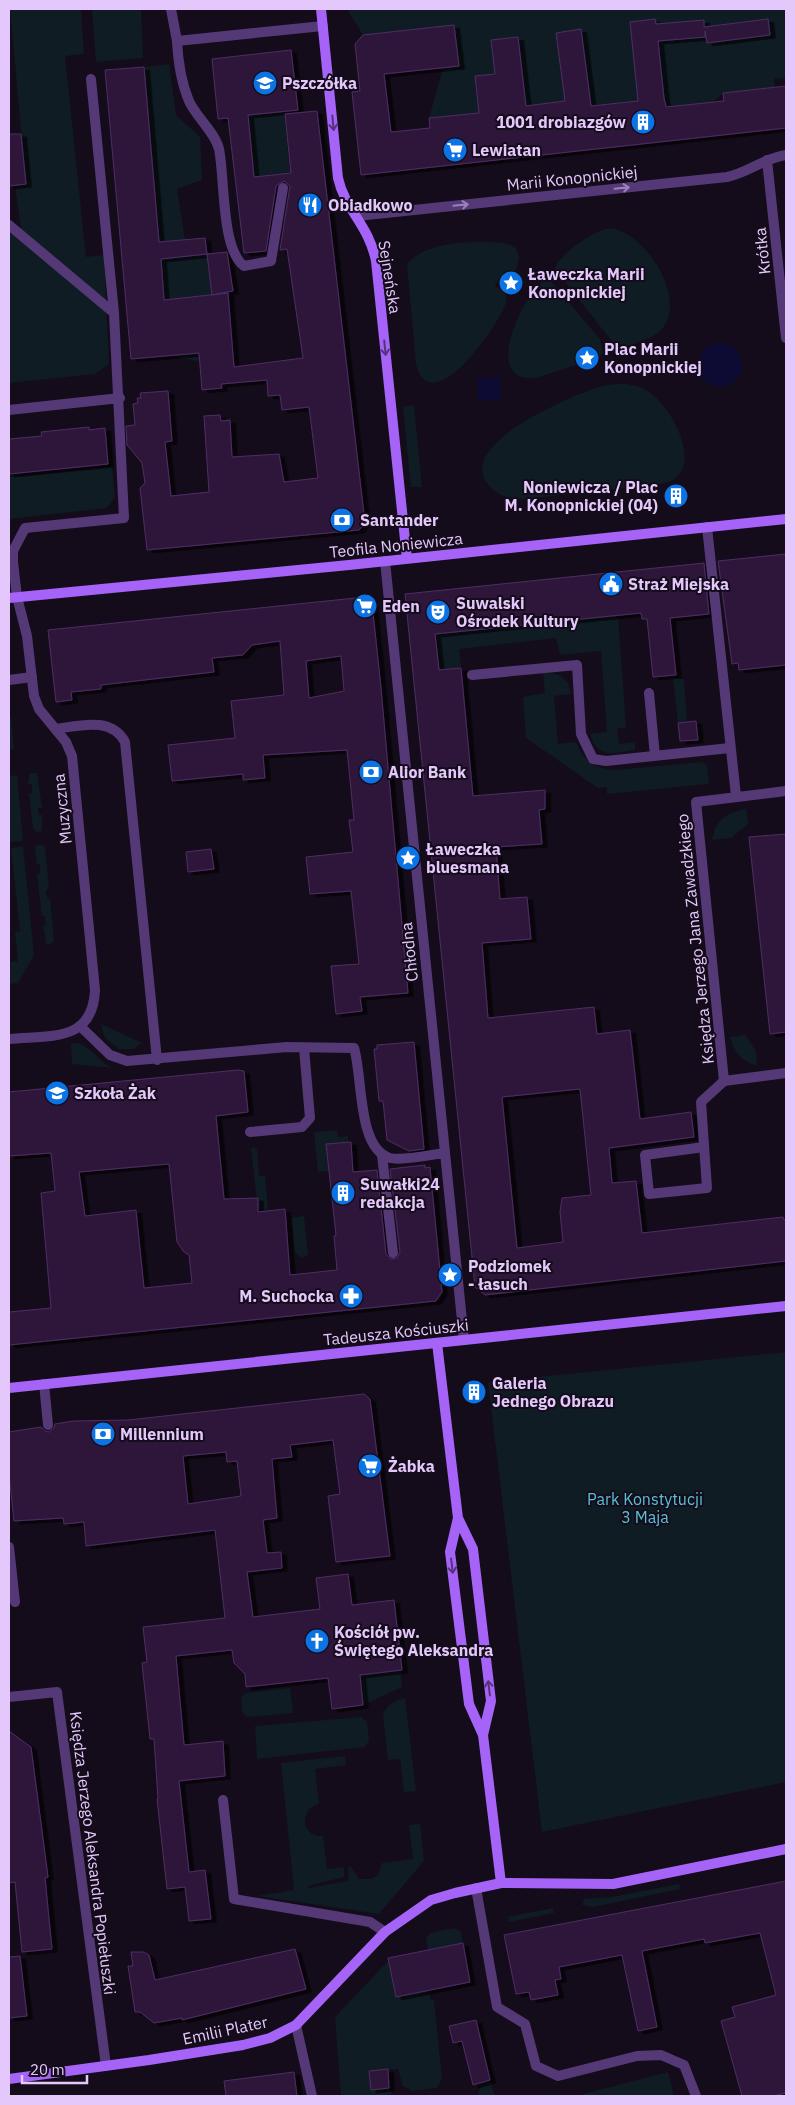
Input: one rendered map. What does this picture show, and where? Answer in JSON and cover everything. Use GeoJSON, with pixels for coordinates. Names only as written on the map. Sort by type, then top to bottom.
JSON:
{"type":"FeatureCollection","features":[{"type":"Feature","properties":{"kind":"street"},"geometry":{"type":"LineString","coordinates":[[172,9],[178,60],[189,101],[219,147],[228,229],[237,261],[244,266],[271,261],[283,188]]}},
{"type":"Feature","properties":{"kind":"street","name":"Sejneńska"},"geometry":{"type":"LineString","coordinates":[[321,9],[330,83],[338,178],[344,197],[368,234],[376,261],[407,559]]}},
{"type":"Feature","properties":{"kind":"street"},"geometry":{"type":"LineString","coordinates":[[177,41],[323,26]]}},
{"type":"Feature","properties":{"kind":"street"},"geometry":{"type":"LineString","coordinates":[[9,410],[120,398],[114,313],[91,79]]}},
{"type":"Feature","properties":{"kind":"street","name":"Marii Konopnickiej"},"geometry":{"type":"LineString","coordinates":[[357,216],[727,176],[745,171],[767,160],[786,155]]}},
{"type":"Feature","properties":{"kind":"street","name":"Krótka"},"geometry":{"type":"LineString","coordinates":[[767,160],[786,338]]}},
{"type":"Feature","properties":{"kind":"street"},"geometry":{"type":"LineString","coordinates":[[9,225],[114,313]]}},
{"type":"Feature","properties":{"kind":"street","name":"Muzyczna"},"geometry":{"type":"LineString","coordinates":[[80,1028],[92,1010],[95,990],[72,756],[66,742],[38,708],[27,636],[13,598],[13,551],[25,528],[124,518],[120,398]]}},
{"type":"Feature","properties":{"kind":"street","name":"Teofila Noniewicza"},"geometry":{"type":"LineString","coordinates":[[13,598],[786,519]]}},
{"type":"Feature","properties":{"kind":"street"},"geometry":{"type":"LineString","coordinates":[[707,527],[736,796]]}},
{"type":"Feature","properties":{"kind":"street","name":"Chłodna"},"geometry":{"type":"LineString","coordinates":[[385,561],[464,1340]]}},
{"type":"Feature","properties":{"kind":"street"},"geometry":{"type":"LineString","coordinates":[[472,675],[577,665],[581,734],[593,759],[606,761],[730,748]]}},
{"type":"Feature","properties":{"kind":"street"},"geometry":{"type":"LineString","coordinates":[[9,680],[32,677]]}},
{"type":"Feature","properties":{"kind":"street"},"geometry":{"type":"LineString","coordinates":[[649,693],[655,756]]}},
{"type":"Feature","properties":{"kind":"street"},"geometry":{"type":"LineString","coordinates":[[55,729],[98,724],[107,725],[122,734],[126,742],[157,1060]]}},
{"type":"Feature","properties":{"kind":"street","name":"Księdza Jerzego Jana Zawadzkiego"},"geometry":{"type":"LineString","coordinates":[[786,791],[696,802],[724,1080],[786,1073]]}},
{"type":"Feature","properties":{"kind":"street"},"geometry":{"type":"LineString","coordinates":[[9,1039],[70,1033],[80,1028],[118,1059],[135,1062],[286,1047],[354,1048],[359,1063],[368,1132],[374,1147],[382,1155],[397,1158],[444,1153]]}},
{"type":"Feature","properties":{"kind":"street"},"geometry":{"type":"LineString","coordinates":[[250,1132],[302,1128],[310,1118],[304,1048]]}},
{"type":"Feature","properties":{"kind":"street"},"geometry":{"type":"LineString","coordinates":[[704,1147],[645,1155],[649,1194],[707,1188],[704,1147],[700,1102],[724,1080]]}},
{"type":"Feature","properties":{"kind":"street"},"geometry":{"type":"LineString","coordinates":[[382,1155],[393,1253]]}},
{"type":"Feature","properties":{"kind":"street","name":"Tadeusza Kościuszki"},"geometry":{"type":"LineString","coordinates":[[9,1388],[786,1306]]}},
{"type":"Feature","properties":{"kind":"street"},"geometry":{"type":"LineString","coordinates":[[437,1343],[458,1518],[473,1549],[491,1701],[483,1736]]}},
{"type":"Feature","properties":{"kind":"street"},"geometry":{"type":"LineString","coordinates":[[44,1384],[48,1425]]}},
{"type":"Feature","properties":{"kind":"street"},"geometry":{"type":"LineString","coordinates":[[458,1518],[450,1552],[469,1704],[483,1736],[502,1883]]}},
{"type":"Feature","properties":{"kind":"street"},"geometry":{"type":"LineString","coordinates":[[9,1547],[15,1602]]}},
{"type":"Feature","properties":{"kind":"street","name":"Księdza Jerzego Aleksandra Popiełuszki"},"geometry":{"type":"LineString","coordinates":[[9,1697],[57,1692],[106,2066]]}},
{"type":"Feature","properties":{"kind":"street"},"geometry":{"type":"LineString","coordinates":[[223,1800],[234,1899],[370,1922],[384,1932]]}},
{"type":"Feature","properties":{"kind":"street"},"geometry":{"type":"LineString","coordinates":[[312,2096],[296,2025],[384,1932],[431,1900],[502,1883],[613,1884],[786,1849]]}},
{"type":"Feature","properties":{"kind":"street"},"geometry":{"type":"LineString","coordinates":[[476,1888],[497,2007],[525,2024],[536,2066],[558,2076],[637,2056],[661,2055],[684,2065],[696,2096]]}},
{"type":"Feature","properties":{"kind":"street","name":"Emilii Plater"},"geometry":{"type":"LineString","coordinates":[[9,2079],[243,2045],[270,2038],[296,2025]]}},
{"type":"Feature","properties":{"kind":"green space"},"geometry":{"type":"Polygon","coordinates":[[[10,9],[81,9],[84,54],[65,56],[86,257],[104,255],[109,364],[95,374],[9,383],[9,229],[21,228],[15,185],[26,184],[10,9]]]}},
{"type":"Feature","properties":{"kind":"green space"},"geometry":{"type":"Polygon","coordinates":[[[92,9],[141,9],[143,58],[96,62],[92,9]]]}},
{"type":"Feature","properties":{"kind":"green space"},"geometry":{"type":"Polygon","coordinates":[[[347,9],[786,9],[786,78],[774,79],[775,87],[724,93],[713,102],[666,107],[664,98],[569,108],[568,101],[499,109],[495,74],[475,76],[477,99],[488,112],[429,118],[443,68],[439,27],[363,35],[347,9]]]}},
{"type":"Feature","properties":{"kind":"green space"},"geometry":{"type":"Polygon","coordinates":[[[169,64],[176,115],[200,137],[202,180],[177,189],[185,240],[205,238],[188,240],[190,256],[207,254],[212,295],[193,297],[199,361],[169,356],[144,67],[169,64]]]}},
{"type":"Feature","properties":{"kind":"green space"},"geometry":{"type":"Polygon","coordinates":[[[284,111],[290,172],[254,177],[248,115],[284,111]]]}},
{"type":"Feature","properties":{"kind":"green space"},"geometry":{"type":"Polygon","coordinates":[[[610,228],[623,232],[637,241],[649,254],[659,268],[666,284],[670,301],[669,316],[662,329],[651,337],[628,346],[618,345],[611,340],[555,269],[563,257],[578,244],[596,233],[610,228]]]}},
{"type":"Feature","properties":{"kind":"green space"},"geometry":{"type":"Polygon","coordinates":[[[466,242],[505,243],[516,248],[519,258],[514,277],[507,281],[498,279],[495,287],[504,290],[507,300],[502,312],[480,346],[450,376],[436,383],[424,379],[416,364],[407,264],[416,256],[439,246],[466,242]]]}},
{"type":"Feature","properties":{"kind":"green space"},"geometry":{"type":"Polygon","coordinates":[[[548,278],[600,339],[603,353],[598,358],[536,378],[518,376],[510,365],[509,350],[513,331],[530,296],[540,283],[548,278]]]}},
{"type":"Feature","properties":{"kind":"green space"},"geometry":{"type":"Polygon","coordinates":[[[612,384],[626,384],[643,388],[658,399],[676,425],[685,455],[683,468],[675,478],[661,484],[524,499],[512,498],[497,493],[485,480],[482,465],[490,450],[504,436],[523,422],[585,392],[612,384]]]}},
{"type":"Feature","properties":{"kind":"green space"},"geometry":{"type":"Polygon","coordinates":[[[414,405],[422,487],[411,487],[403,407],[414,405]]]}},
{"type":"Feature","properties":{"kind":"green space"},"geometry":{"type":"Polygon","coordinates":[[[112,467],[115,497],[107,508],[9,519],[9,477],[112,467]]]}},
{"type":"Feature","properties":{"kind":"green space"},"geometry":{"type":"Polygon","coordinates":[[[618,616],[626,727],[617,729],[619,744],[635,742],[635,750],[607,753],[597,748],[590,734],[607,732],[601,651],[560,655],[556,638],[459,649],[461,668],[439,670],[435,634],[618,616]]]}},
{"type":"Feature","properties":{"kind":"green space"},"geometry":{"type":"Polygon","coordinates":[[[543,673],[563,677],[570,688],[571,694],[554,696],[558,744],[576,742],[582,755],[590,763],[601,768],[615,770],[702,762],[707,765],[708,784],[607,794],[607,787],[598,788],[526,738],[523,697],[545,693],[543,673]]]}},
{"type":"Feature","properties":{"kind":"green space"},"geometry":{"type":"Polygon","coordinates":[[[673,678],[684,679],[687,722],[678,723],[673,678]]]}},
{"type":"Feature","properties":{"kind":"green space"},"geometry":{"type":"Polygon","coordinates":[[[11,717],[14,749],[9,750],[9,718],[11,717]]]}},
{"type":"Feature","properties":{"kind":"green space"},"geometry":{"type":"Polygon","coordinates":[[[30,773],[37,773],[42,808],[38,808],[39,815],[42,815],[42,831],[36,832],[33,828],[29,793],[32,793],[32,784],[28,784],[30,773]]]}},
{"type":"Feature","properties":{"kind":"green space"},"geometry":{"type":"Polygon","coordinates":[[[17,775],[23,841],[10,842],[9,776],[17,775]]]}},
{"type":"Feature","properties":{"kind":"green space"},"geometry":{"type":"Polygon","coordinates":[[[746,809],[748,824],[731,838],[712,840],[716,827],[723,818],[746,809]]]}},
{"type":"Feature","properties":{"kind":"green space"},"geometry":{"type":"Polygon","coordinates":[[[37,845],[45,847],[49,889],[46,890],[47,899],[50,899],[54,940],[51,944],[46,944],[43,925],[46,925],[45,916],[42,916],[37,874],[40,873],[40,864],[37,864],[35,848],[37,845]]]}},
{"type":"Feature","properties":{"kind":"green space"},"geometry":{"type":"Polygon","coordinates":[[[23,846],[34,955],[18,983],[9,984],[9,962],[18,961],[15,932],[20,931],[11,848],[23,846]]]}},
{"type":"Feature","properties":{"kind":"green space"},"geometry":{"type":"Polygon","coordinates":[[[101,1024],[142,1043],[134,1049],[119,1049],[105,1038],[101,1024]]]}},
{"type":"Feature","properties":{"kind":"green space"},"geometry":{"type":"Polygon","coordinates":[[[745,1035],[756,1051],[757,1066],[739,1056],[730,1037],[745,1035]]]}},
{"type":"Feature","properties":{"kind":"green space"},"geometry":{"type":"Polygon","coordinates":[[[71,1043],[83,1045],[113,1068],[72,1064],[71,1043]]]}},
{"type":"Feature","properties":{"kind":"green space"},"geometry":{"type":"Polygon","coordinates":[[[337,1130],[338,1137],[348,1136],[348,1142],[326,1144],[329,1171],[318,1172],[314,1132],[337,1130]]]}},
{"type":"Feature","properties":{"kind":"green space"},"geometry":{"type":"Polygon","coordinates":[[[251,1148],[257,1150],[259,1176],[265,1176],[268,1209],[258,1210],[251,1148]]]}},
{"type":"Feature","properties":{"kind":"green space"},"geometry":{"type":"Polygon","coordinates":[[[304,1216],[308,1254],[302,1258],[295,1253],[292,1218],[304,1216]]]}},
{"type":"Feature","properties":{"kind":"green space","name":"Park Konstytucji 3 Maja"},"geometry":{"type":"Polygon","coordinates":[[[786,1352],[786,1782],[542,1832],[488,1382],[786,1352]]]}},
{"type":"Feature","properties":{"kind":"green space"},"geometry":{"type":"Polygon","coordinates":[[[400,1670],[402,1687],[363,1705],[360,1675],[400,1670]]]}},
{"type":"Feature","properties":{"kind":"green space"},"geometry":{"type":"Polygon","coordinates":[[[290,1688],[293,1713],[247,1717],[242,1712],[241,1697],[246,1693],[290,1688]]]}},
{"type":"Feature","properties":{"kind":"green space"},"geometry":{"type":"Polygon","coordinates":[[[405,1698],[416,1791],[404,1792],[400,1759],[388,1760],[383,1715],[392,1704],[405,1698]]]}},
{"type":"Feature","properties":{"kind":"green space"},"geometry":{"type":"Polygon","coordinates":[[[361,1717],[367,1722],[369,1740],[365,1747],[257,1759],[255,1726],[361,1717]]]}},
{"type":"Feature","properties":{"kind":"green space"},"geometry":{"type":"Polygon","coordinates":[[[345,1756],[346,1765],[315,1769],[319,1803],[309,1809],[305,1819],[305,1824],[309,1831],[317,1836],[323,1836],[327,1869],[344,1867],[344,1877],[308,1886],[308,1888],[347,1881],[349,1877],[348,1867],[351,1867],[359,1879],[371,1879],[378,1875],[382,1863],[413,1859],[409,1825],[420,1824],[424,1861],[379,1914],[258,1896],[294,1890],[281,1763],[345,1756]]]}},
{"type":"Feature","properties":{"kind":"green space"},"geometry":{"type":"Polygon","coordinates":[[[679,1884],[680,1889],[593,1907],[582,1905],[585,1899],[611,1897],[679,1884]]]}},
{"type":"Feature","properties":{"kind":"green space"},"geometry":{"type":"Polygon","coordinates":[[[553,1908],[554,1913],[509,1922],[508,1917],[553,1908]]]}},
{"type":"Feature","properties":{"kind":"green space"},"geometry":{"type":"Polygon","coordinates":[[[454,1928],[461,1932],[463,1943],[428,1950],[426,1938],[430,1933],[454,1928]]]}},
{"type":"Feature","properties":{"kind":"green space"},"geometry":{"type":"Polygon","coordinates":[[[389,1960],[396,1997],[429,1991],[431,2000],[434,2000],[442,2079],[437,2088],[412,2091],[403,2086],[398,2069],[370,2071],[371,2090],[389,2088],[392,2094],[341,2096],[335,2017],[389,1960]]]}},
{"type":"Feature","properties":{"kind":"green space"},"geometry":{"type":"Polygon","coordinates":[[[668,2072],[674,2096],[576,2096],[668,2072]]]}},
{"type":"Feature","properties":{"kind":"green space"},"geometry":{"type":"Polygon","coordinates":[[[490,2081],[495,2096],[478,2096],[481,2083],[490,2081]]]}},
{"type":"Feature","properties":{"kind":"shaded area"},"geometry":{"type":"Polygon","coordinates":[[[724,343],[736,349],[741,356],[741,374],[736,381],[729,386],[716,387],[704,381],[699,374],[698,361],[704,349],[711,344],[724,343]]]}},
{"type":"Feature","properties":{"kind":"shaded area"},"geometry":{"type":"Polygon","coordinates":[[[500,377],[502,398],[479,401],[476,379],[500,377]]]}},
{"type":"Feature","properties":{"kind":"building"},"geometry":{"type":"Polygon","coordinates":[[[655,19],[656,24],[704,20],[704,27],[768,19],[770,35],[707,43],[705,31],[705,37],[658,41],[664,98],[666,107],[724,101],[723,93],[786,86],[786,128],[361,175],[352,92],[360,91],[355,44],[363,35],[454,25],[459,66],[384,74],[391,132],[430,128],[429,118],[479,113],[475,76],[495,74],[491,40],[518,37],[526,106],[565,101],[556,33],[581,29],[591,106],[638,101],[630,22],[655,19]]]}},
{"type":"Feature","properties":{"kind":"building"},"geometry":{"type":"Polygon","coordinates":[[[291,50],[298,110],[248,115],[254,177],[291,173],[285,114],[317,111],[365,523],[359,530],[147,550],[140,488],[145,483],[142,463],[127,445],[126,426],[135,425],[133,404],[138,403],[137,398],[141,398],[140,393],[168,391],[172,441],[165,442],[171,496],[209,492],[204,416],[220,415],[221,421],[230,420],[232,457],[279,454],[284,482],[318,478],[309,407],[282,410],[280,395],[268,396],[267,380],[221,384],[222,388],[202,390],[199,353],[131,359],[105,70],[144,67],[159,242],[205,238],[207,254],[161,259],[164,300],[228,293],[234,367],[303,358],[287,249],[280,250],[290,186],[284,181],[276,186],[266,251],[244,253],[228,118],[218,119],[212,59],[291,50]]]}},
{"type":"Feature","properties":{"kind":"building"},"geometry":{"type":"Polygon","coordinates":[[[9,134],[21,134],[26,184],[9,186],[9,134]]]}},
{"type":"Feature","properties":{"kind":"building"},"geometry":{"type":"Polygon","coordinates":[[[227,252],[233,291],[212,295],[207,254],[227,252]]]}},
{"type":"Feature","properties":{"kind":"building"},"geometry":{"type":"Polygon","coordinates":[[[89,427],[89,430],[105,428],[108,464],[9,474],[9,439],[42,436],[41,432],[89,427]]]}},
{"type":"Feature","properties":{"kind":"building"},"geometry":{"type":"Polygon","coordinates":[[[786,554],[786,665],[739,670],[738,663],[732,664],[718,561],[786,554]]]}},
{"type":"Feature","properties":{"kind":"building"},"geometry":{"type":"Polygon","coordinates":[[[704,563],[709,614],[670,618],[676,675],[653,677],[647,619],[642,619],[641,613],[435,634],[439,670],[461,668],[473,796],[545,790],[545,809],[539,810],[542,844],[496,847],[500,899],[527,897],[531,939],[482,943],[488,1018],[594,1007],[597,1034],[630,1030],[640,1119],[691,1112],[694,1137],[609,1148],[612,1183],[636,1181],[642,1233],[783,1217],[786,1220],[786,1261],[485,1295],[475,1287],[405,594],[704,563]],[[580,1089],[502,1097],[517,1248],[563,1242],[560,1212],[562,1198],[591,1195],[580,1089]]]}},
{"type":"Feature","properties":{"kind":"building"},"geometry":{"type":"Polygon","coordinates":[[[365,597],[372,603],[408,993],[360,997],[362,1011],[336,1014],[331,966],[359,964],[351,891],[310,894],[306,857],[353,852],[349,820],[354,820],[347,750],[263,755],[265,778],[243,780],[243,774],[172,781],[168,745],[235,738],[231,701],[284,695],[280,641],[252,645],[243,655],[212,658],[214,672],[101,685],[101,689],[71,692],[72,700],[56,702],[48,630],[365,597]],[[341,656],[306,661],[309,698],[344,691],[341,656]]]}},
{"type":"Feature","properties":{"kind":"building"},"geometry":{"type":"Polygon","coordinates":[[[696,721],[698,740],[680,741],[678,723],[696,721]]]}},
{"type":"Feature","properties":{"kind":"building"},"geometry":{"type":"Polygon","coordinates":[[[786,834],[786,1032],[770,1034],[749,837],[786,834]]]}},
{"type":"Feature","properties":{"kind":"building"},"geometry":{"type":"Polygon","coordinates":[[[211,849],[214,869],[188,872],[186,852],[211,849]]]}},
{"type":"Feature","properties":{"kind":"building"},"geometry":{"type":"Polygon","coordinates":[[[414,1042],[424,1149],[409,1151],[387,1140],[383,1101],[379,1101],[374,1049],[377,1049],[377,1045],[414,1042]]]}},
{"type":"Feature","properties":{"kind":"building"},"geometry":{"type":"Polygon","coordinates":[[[238,1070],[244,1071],[248,1112],[216,1116],[224,1199],[258,1198],[258,1212],[285,1209],[290,1275],[337,1270],[334,1236],[336,1235],[326,1144],[351,1142],[353,1172],[377,1170],[386,1254],[391,1259],[397,1258],[400,1252],[390,1169],[425,1165],[425,1168],[430,1167],[442,1292],[436,1301],[9,1345],[9,1312],[51,1308],[41,1193],[55,1191],[51,1153],[9,1156],[9,1092],[238,1070]],[[169,1164],[79,1172],[85,1216],[136,1210],[144,1288],[192,1283],[189,1255],[184,1252],[177,1242],[169,1164]]]}},
{"type":"Feature","properties":{"kind":"building"},"geometry":{"type":"Polygon","coordinates":[[[364,1394],[370,1399],[390,1556],[336,1562],[328,1496],[340,1494],[333,1440],[290,1445],[292,1457],[272,1459],[277,1518],[263,1520],[267,1553],[281,1552],[282,1568],[247,1572],[253,1617],[320,1609],[316,1578],[348,1574],[352,1605],[394,1600],[402,1670],[360,1675],[363,1705],[332,1709],[328,1678],[246,1687],[245,1674],[234,1663],[232,1650],[176,1656],[184,1745],[223,1741],[225,1776],[179,1781],[189,1872],[205,1870],[211,1919],[189,1921],[185,1887],[167,1889],[157,1799],[154,1739],[150,1739],[142,1663],[147,1662],[143,1627],[225,1618],[215,1530],[86,1546],[84,1522],[64,1524],[63,1518],[14,1521],[9,1474],[9,1432],[41,1427],[49,1432],[54,1428],[55,1424],[73,1421],[128,1420],[364,1394]],[[226,1452],[183,1456],[188,1504],[241,1496],[237,1461],[227,1462],[226,1452]]]}},
{"type":"Feature","properties":{"kind":"building"},"geometry":{"type":"Polygon","coordinates":[[[9,1731],[31,1747],[48,1877],[45,1878],[52,1949],[22,1952],[15,1882],[9,1883],[9,1731]]]}},
{"type":"Feature","properties":{"kind":"building"},"geometry":{"type":"Polygon","coordinates":[[[786,1881],[786,2093],[773,2096],[742,2096],[721,2021],[735,2017],[732,2007],[776,1995],[760,1933],[705,1943],[704,1939],[642,1951],[657,2027],[638,2031],[622,1955],[559,1967],[561,1979],[555,1980],[558,1995],[531,2000],[529,1992],[516,1994],[504,1935],[786,1881]]]}},
{"type":"Feature","properties":{"kind":"building"},"geometry":{"type":"Polygon","coordinates":[[[463,1943],[470,1982],[396,1997],[388,1958],[463,1943]]]}},
{"type":"Feature","properties":{"kind":"building"},"geometry":{"type":"Polygon","coordinates":[[[295,1949],[306,1989],[182,2020],[182,2018],[154,2023],[140,2012],[135,2012],[128,1966],[133,1966],[131,1952],[144,1952],[149,1955],[155,1980],[295,1949]]]}},
{"type":"Feature","properties":{"kind":"building"},"geometry":{"type":"Polygon","coordinates":[[[20,1956],[27,2016],[9,2018],[9,1957],[20,1956]]]}},
{"type":"Feature","properties":{"kind":"building"},"geometry":{"type":"Polygon","coordinates":[[[476,2020],[490,2080],[473,2085],[462,2041],[453,2043],[449,2026],[476,2020]]]}},
{"type":"Feature","properties":{"kind":"building"},"geometry":{"type":"Polygon","coordinates":[[[388,2069],[389,2088],[371,2090],[369,2071],[388,2069]]]}},
{"type":"Feature","properties":{"kind":"building"},"geometry":{"type":"Polygon","coordinates":[[[294,2072],[297,2096],[226,2096],[224,2081],[294,2072]]]}},
{"type":"Feature","properties":{"kind":"place","name":"Pszczółka"},"geometry":{"type":"Point","coordinates":[265,83]}},
{"type":"Feature","properties":{"kind":"place","name":"1001 drobiazgów"},"geometry":{"type":"Point","coordinates":[643,122]}},
{"type":"Feature","properties":{"kind":"place","name":"Lewiatan"},"geometry":{"type":"Point","coordinates":[455,150]}},
{"type":"Feature","properties":{"kind":"place","name":"Obiadkowo"},"geometry":{"type":"Point","coordinates":[310,205]}},
{"type":"Feature","properties":{"kind":"place","name":"Ławeczka Marii Konopnickiej"},"geometry":{"type":"Point","coordinates":[511,283]}},
{"type":"Feature","properties":{"kind":"place","name":"Plac Marii Konopnickiej"},"geometry":{"type":"Point","coordinates":[587,358]}},
{"type":"Feature","properties":{"kind":"place","name":"Noniewicza / Plac M. Konopnickiej (04)"},"geometry":{"type":"Point","coordinates":[676,496]}},
{"type":"Feature","properties":{"kind":"place","name":"Santander"},"geometry":{"type":"Point","coordinates":[342,520]}},
{"type":"Feature","properties":{"kind":"place","name":"Straż Miejska"},"geometry":{"type":"Point","coordinates":[611,584]}},
{"type":"Feature","properties":{"kind":"place","name":"Eden"},"geometry":{"type":"Point","coordinates":[365,606]}},
{"type":"Feature","properties":{"kind":"place","name":"Suwalski Ośrodek Kultury"},"geometry":{"type":"Point","coordinates":[438,612]}},
{"type":"Feature","properties":{"kind":"place","name":"Alior Bank"},"geometry":{"type":"Point","coordinates":[371,772]}},
{"type":"Feature","properties":{"kind":"place","name":"Ławeczka bluesmana"},"geometry":{"type":"Point","coordinates":[408,858]}},
{"type":"Feature","properties":{"kind":"place","name":"Szkoła Żak"},"geometry":{"type":"Point","coordinates":[57,1093]}},
{"type":"Feature","properties":{"kind":"place","name":"Suwałki24 redakcja"},"geometry":{"type":"Point","coordinates":[343,1193]}},
{"type":"Feature","properties":{"kind":"place","name":"Podziomek - łasuch"},"geometry":{"type":"Point","coordinates":[450,1275]}},
{"type":"Feature","properties":{"kind":"place","name":"M. Suchocka"},"geometry":{"type":"Point","coordinates":[351,1296]}},
{"type":"Feature","properties":{"kind":"place","name":"Galeria Jednego Obrazu"},"geometry":{"type":"Point","coordinates":[474,1392]}},
{"type":"Feature","properties":{"kind":"place","name":"Millennium"},"geometry":{"type":"Point","coordinates":[103,1434]}},
{"type":"Feature","properties":{"kind":"place","name":"Żabka"},"geometry":{"type":"Point","coordinates":[370,1466]}},
{"type":"Feature","properties":{"kind":"place","name":"Kościół pw. Świętego Aleksandra"},"geometry":{"type":"Point","coordinates":[317,1641]}}]}
